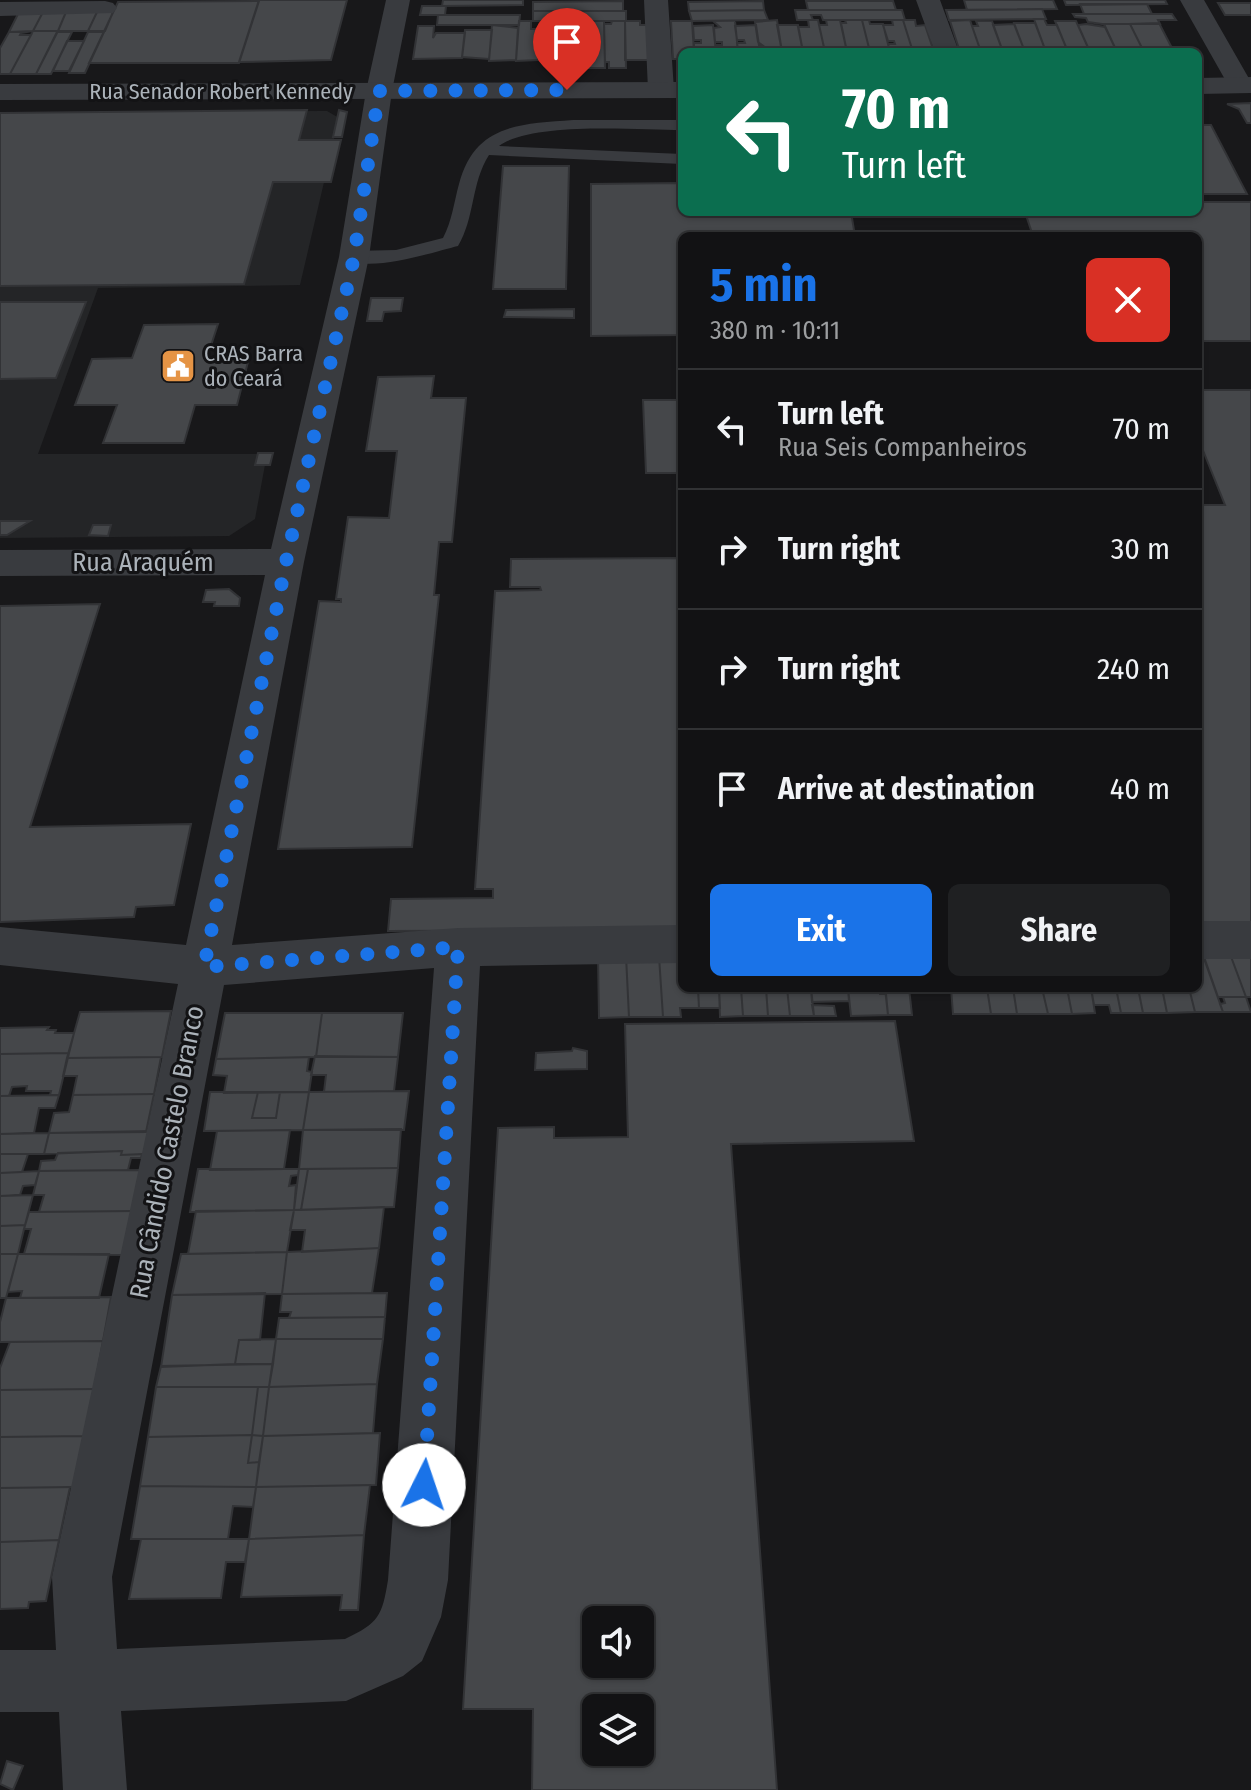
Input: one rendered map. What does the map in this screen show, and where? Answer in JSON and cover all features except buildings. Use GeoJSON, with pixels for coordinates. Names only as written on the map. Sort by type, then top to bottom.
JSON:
{"type":"FeatureCollection","features":[{"type":"Feature","properties":{"kind":"street","name":"Rua Cândido Castelo Branco"},"geometry":{"type":"LineString","coordinates":[[95,1790],[82,1577],[286,562],[354,257],[379,91],[398,0]]}},
{"type":"Feature","properties":{"kind":"street"},"geometry":{"type":"LineString","coordinates":[[656,0],[672,90]]}},
{"type":"Feature","properties":{"kind":"street"},"geometry":{"type":"LineString","coordinates":[[928,0],[946,48]]}},
{"type":"Feature","properties":{"kind":"street"},"geometry":{"type":"LineString","coordinates":[[1192,0],[1246,85]]}},
{"type":"Feature","properties":{"kind":"street"},"geometry":{"type":"LineString","coordinates":[[0,9],[105,8]]}},
{"type":"Feature","properties":{"kind":"street"},"geometry":{"type":"LineString","coordinates":[[1202,86],[1246,85]]}},
{"type":"Feature","properties":{"kind":"street","name":"Rua Senador Robert Kennedy"},"geometry":{"type":"LineString","coordinates":[[0,92],[672,90]]}},
{"type":"Feature","properties":{"kind":"street","name":"Rua Araquém"},"geometry":{"type":"LineString","coordinates":[[0,563],[286,562]]}},
{"type":"Feature","properties":{"kind":"street"},"geometry":{"type":"LineString","coordinates":[[1202,940],[1251,940]]}},
{"type":"Feature","properties":{"kind":"street"},"geometry":{"type":"LineString","coordinates":[[0,946],[204,967],[458,947],[678,944]]}},
{"type":"Feature","properties":{"kind":"street"},"geometry":{"type":"LineString","coordinates":[[0,1681],[88,1681],[346,1670],[386,1654],[411,1626],[418,1580],[458,947]]}},
{"type":"Feature","properties":{"kind":"lane"},"geometry":{"type":"LineString","coordinates":[[354,257],[396,256],[451,242],[461,224],[471,173],[484,150],[506,133],[572,127],[678,125]]}},
{"type":"Feature","properties":{"kind":"lane"},"geometry":{"type":"LineString","coordinates":[[484,150],[678,159]]}},
{"type":"Feature","properties":{"kind":"shaded area"},"geometry":{"type":"Polygon","coordinates":[[[327,111],[339,118],[300,285],[98,288],[38,454],[267,454],[255,519],[229,536],[0,538],[0,112],[327,111]]]}},
{"type":"Feature","properties":{"kind":"place","name":"CRAS Barra do Ceará"},"geometry":{"type":"Point","coordinates":[178,366]}},
{"type":"Feature","properties":{"kind":"route"},"geometry":{"type":"LineString","coordinates":[[424,1485],[458,947],[204,967],[286,562],[354,257],[379,91],[567,90]]}}]}
